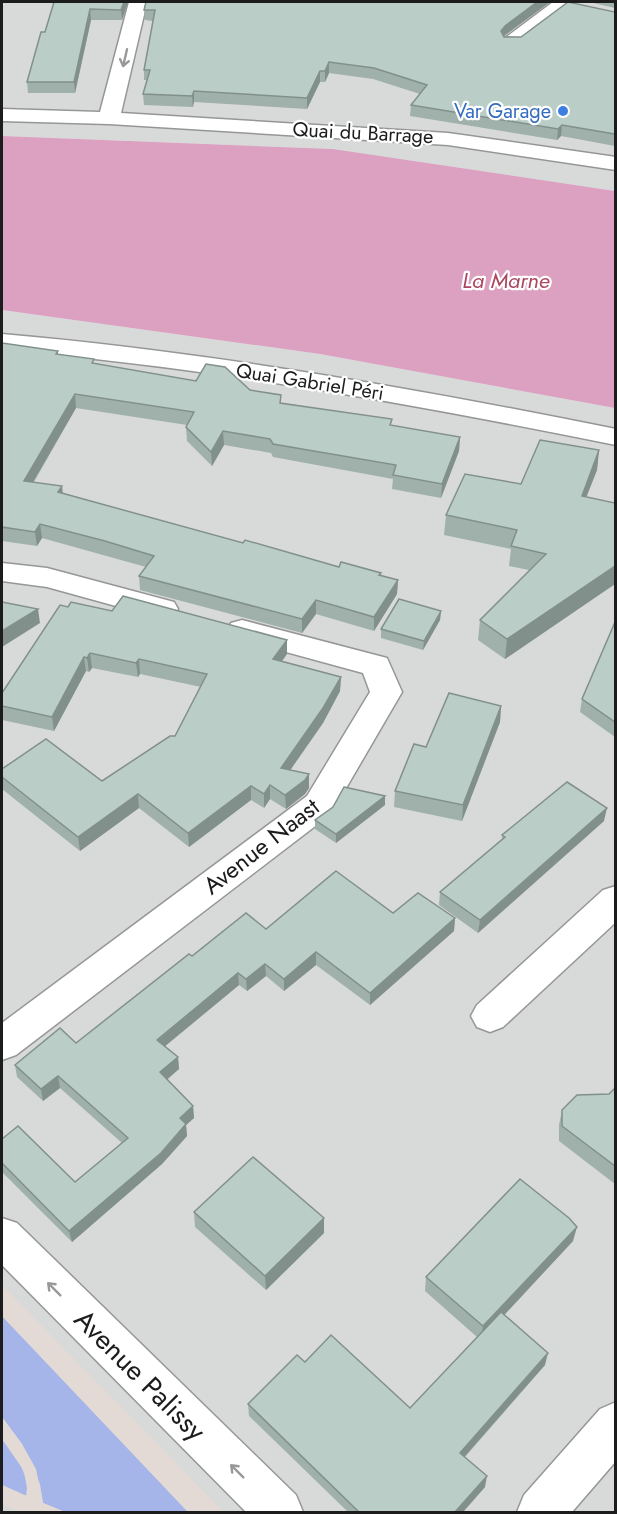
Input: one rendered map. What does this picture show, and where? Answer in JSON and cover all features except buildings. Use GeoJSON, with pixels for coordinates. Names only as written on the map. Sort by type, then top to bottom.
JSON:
{"type":"FeatureCollection","features":[{"type":"Feature","properties":{"kind":"street"},"geometry":{"type":"LineString","coordinates":[[109,118],[138,2]]}},
{"type":"Feature","properties":{"kind":"street"},"geometry":{"type":"LineString","coordinates":[[512,42],[563,2],[585,8]]}},
{"type":"Feature","properties":{"kind":"street","name":"Quai du Barrage"},"geometry":{"type":"LineString","coordinates":[[2,115],[109,118],[448,139],[615,164]]}},
{"type":"Feature","properties":{"kind":"street","name":"Quai Gabriel Péri"},"geometry":{"type":"LineString","coordinates":[[2,342],[74,348],[327,384],[523,418],[615,437]]}},
{"type":"Feature","properties":{"kind":"street","name":"Avenue Naast"},"geometry":{"type":"LineString","coordinates":[[2,572],[47,578],[376,666],[386,692],[320,805],[2,1044]]}},
{"type":"Feature","properties":{"kind":"street"},"geometry":{"type":"LineString","coordinates":[[490,1016],[615,900]]}},
{"type":"Feature","properties":{"kind":"street","name":"Avenue Palissy"},"geometry":{"type":"LineString","coordinates":[[2,1237],[279,1512]]}},
{"type":"Feature","properties":{"kind":"street"},"geometry":{"type":"LineString","coordinates":[[541,1512],[615,1425]]}},
{"type":"Feature","properties":{"kind":"shaded area"},"geometry":{"type":"Polygon","coordinates":[[[2,2],[615,2],[615,191],[333,149],[2,136],[2,2]]]}},
{"type":"Feature","properties":{"kind":"shaded area"},"geometry":{"type":"Polygon","coordinates":[[[2,310],[320,354],[615,408],[615,1512],[2,1512],[2,310]]]}},
{"type":"Feature","properties":{"kind":"shaded area"},"geometry":{"type":"Polygon","coordinates":[[[2,1285],[224,1512],[188,1512],[2,1316],[2,1285]]]}},
{"type":"Feature","properties":{"kind":"shaded area"},"geometry":{"type":"Polygon","coordinates":[[[2,1316],[188,1512],[65,1512],[43,1503],[40,1484],[22,1444],[2,1417],[2,1316]]]}},
{"type":"Feature","properties":{"kind":"shaded area"},"geometry":{"type":"Polygon","coordinates":[[[2,1417],[22,1444],[36,1469],[43,1503],[65,1512],[20,1512],[2,1504],[2,1485],[26,1496],[27,1488],[24,1471],[2,1439],[2,1417]]]}},
{"type":"Feature","properties":{"kind":"shaded area"},"geometry":{"type":"Polygon","coordinates":[[[2,1439],[12,1451],[24,1473],[27,1496],[2,1485],[2,1439]]]}},
{"type":"Feature","properties":{"kind":"water","name":"La Marne"},"geometry":{"type":"Polygon","coordinates":[[[2,136],[333,149],[615,191],[615,408],[320,354],[2,310],[2,136]]]}},
{"type":"Feature","properties":{"kind":"place","name":"Var Garage"},"geometry":{"type":"Point","coordinates":[563,111]}}]}
